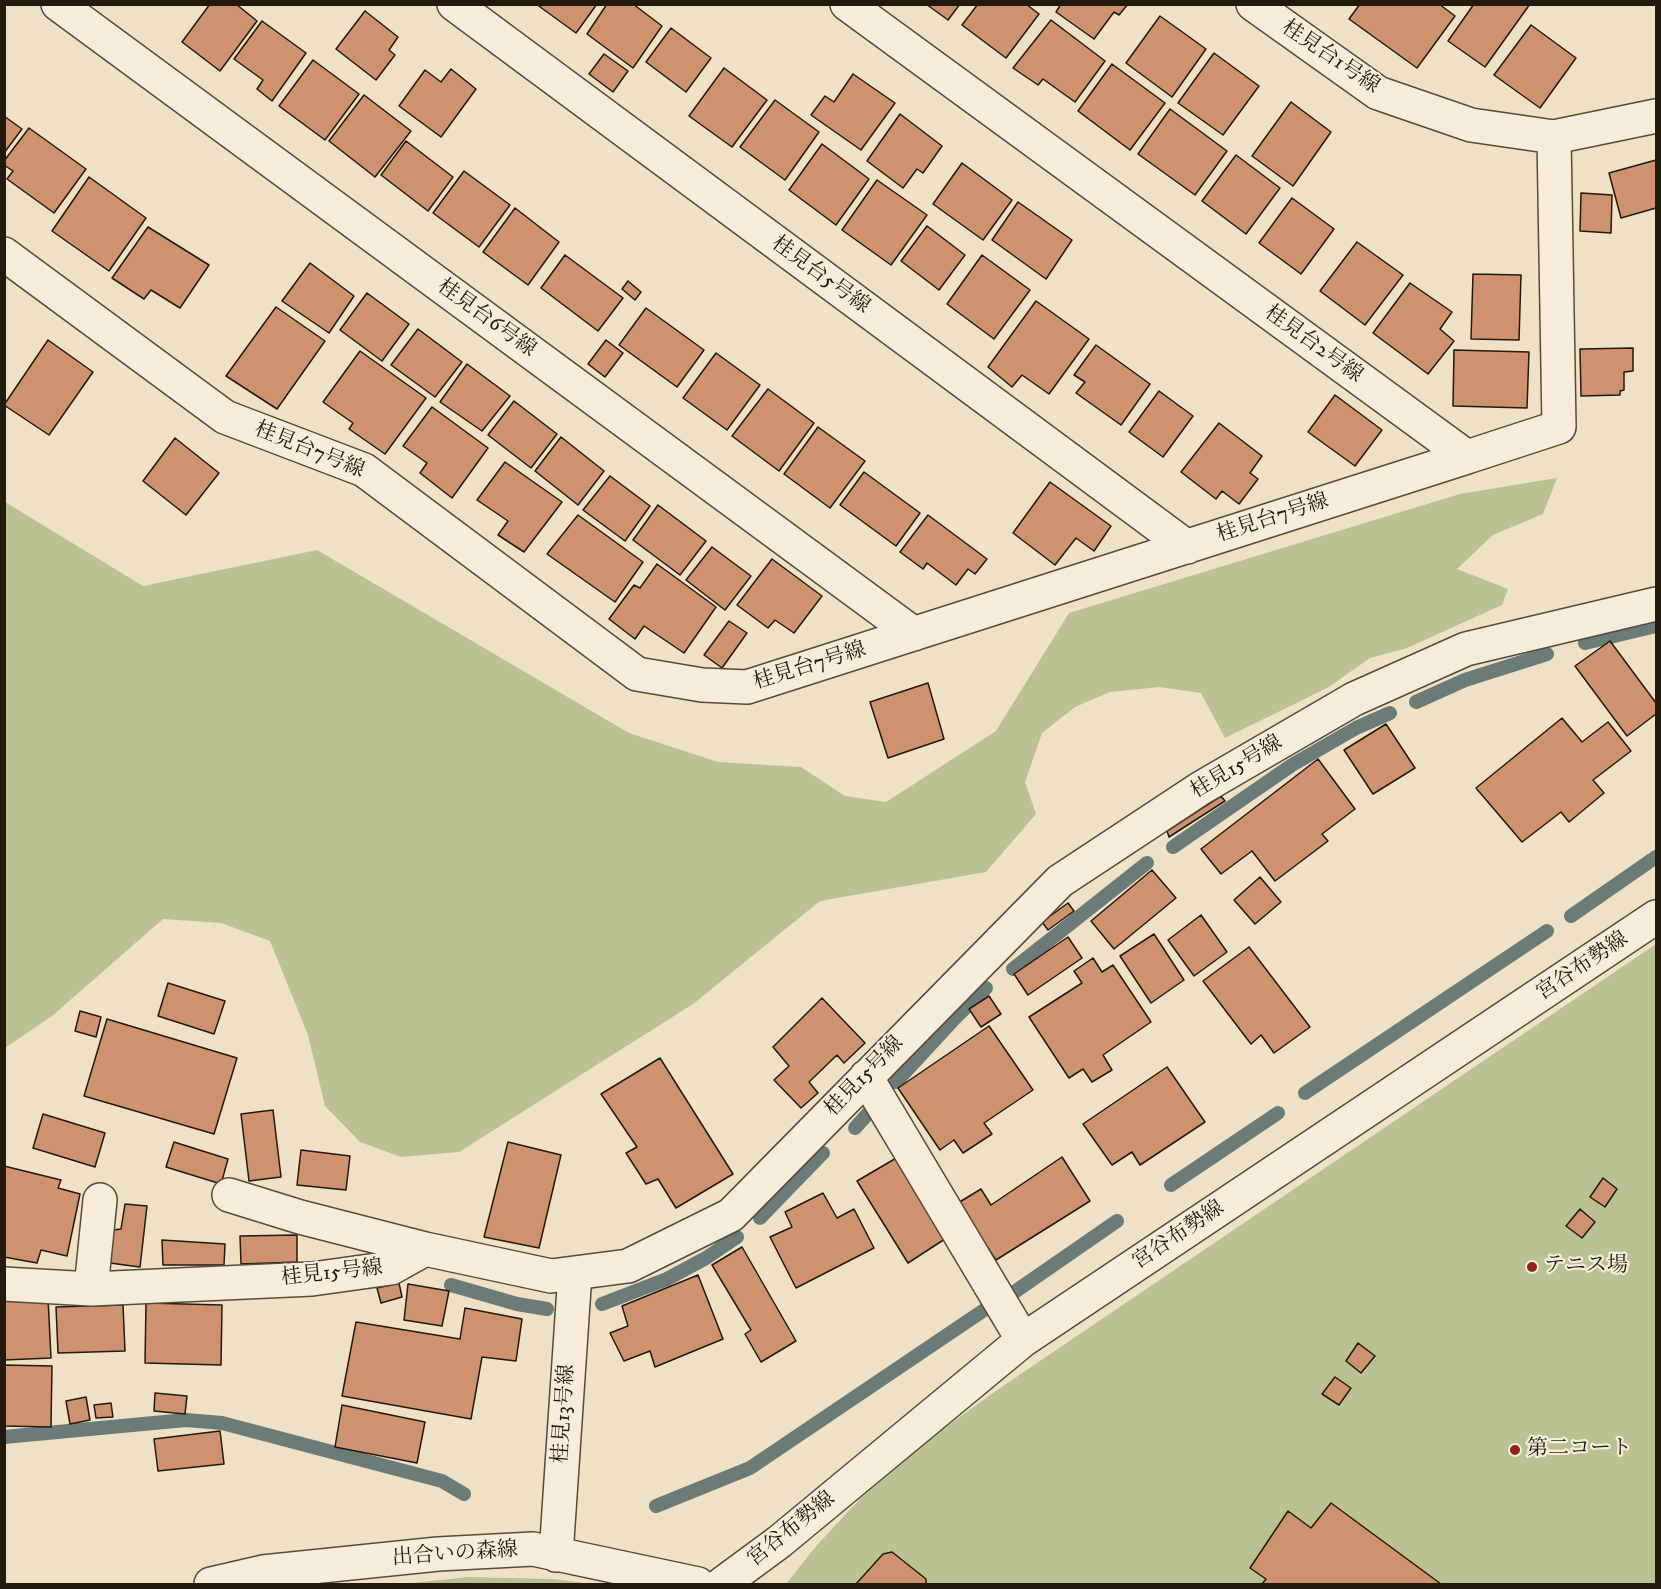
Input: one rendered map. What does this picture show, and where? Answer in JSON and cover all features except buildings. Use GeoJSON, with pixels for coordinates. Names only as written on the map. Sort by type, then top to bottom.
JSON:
{"type":"FeatureCollection","features":[{"type":"Feature","properties":{"kind":"street","name":"桂見台6号線"},"geometry":{"type":"LineString","coordinates":[[58,4],[914,634]]}},
{"type":"Feature","properties":{"kind":"street","name":"桂見台5号線"},"geometry":{"type":"LineString","coordinates":[[454,4],[1187,547]]}},
{"type":"Feature","properties":{"kind":"street","name":"桂見台2号線"},"geometry":{"type":"LineString","coordinates":[[847,4],[1467,457]]}},
{"type":"Feature","properties":{"kind":"street","name":"桂見台1号線"},"geometry":{"type":"LineString","coordinates":[[1274,10],[1378,93],[1471,125],[1554,136],[1656,116]]}},
{"type":"Feature","properties":{"kind":"street"},"geometry":{"type":"LineString","coordinates":[[1467,457],[1559,427],[1554,136]]}},
{"type":"Feature","properties":{"kind":"street","name":"桂見台7号線"},"geometry":{"type":"LineString","coordinates":[[4,254],[225,417],[364,470],[637,674],[702,685],[747,687],[1467,457]]}},
{"type":"Feature","properties":{"kind":"street","name":"桂見15号線"},"geometry":{"type":"LineString","coordinates":[[4,1284],[91,1289],[312,1279],[391,1268],[425,1249],[551,1276],[628,1266],[730,1215],[1060,880],[1201,788],[1354,699],[1466,649],[1656,604]]}},
{"type":"Feature","properties":{"kind":"street","name":"宮谷布勢線"},"geometry":{"type":"LineString","coordinates":[[722,1584],[779,1542],[1023,1340],[1656,917]]}},
{"type":"Feature","properties":{"kind":"street"},"geometry":{"type":"LineString","coordinates":[[866,1077],[1023,1340]]}},
{"type":"Feature","properties":{"kind":"street"},"geometry":{"type":"LineString","coordinates":[[229,1195],[300,1217],[425,1249]]}},
{"type":"Feature","properties":{"kind":"street"},"geometry":{"type":"LineString","coordinates":[[91,1289],[100,1200]]}},
{"type":"Feature","properties":{"kind":"street","name":"桂見13号線"},"geometry":{"type":"LineString","coordinates":[[556,1555],[574,1273]]}},
{"type":"Feature","properties":{"kind":"street","name":"出合いの森線"},"geometry":{"type":"LineString","coordinates":[[212,1584],[263,1572],[438,1554],[533,1549],[698,1584]]}},
{"type":"Feature","properties":{"kind":"green space"},"geometry":{"type":"Polygon","coordinates":[[[1557,478],[1543,514],[1493,535],[1457,569],[1508,589],[1502,605],[1407,648],[1370,658],[1329,687],[1225,738],[1201,693],[1159,687],[1110,692],[1075,707],[1042,733],[1025,782],[1036,814],[986,872],[820,901],[693,1004],[459,1152],[401,1157],[360,1142],[325,1106],[308,1035],[270,941],[221,923],[163,919],[52,1016],[5,1048],[5,502],[143,586],[317,550],[629,733],[718,762],[801,767],[845,796],[886,802],[996,731],[1069,613],[1460,494],[1557,478]]]}},
{"type":"Feature","properties":{"kind":"green space"},"geometry":{"type":"Polygon","coordinates":[[[1656,944],[1656,1584],[786,1584],[817,1545],[861,1498],[932,1437],[1000,1388],[1656,944]]]}},
{"type":"Feature","properties":{"kind":"green space"},"geometry":{"type":"Polygon","coordinates":[[[468,1577],[554,1579],[591,1584],[403,1584],[468,1577]]]}},
{"type":"Feature","properties":{"kind":"waterway"},"geometry":{"type":"LineString","coordinates":[[1585,643],[1656,626]]}},
{"type":"Feature","properties":{"kind":"waterway"},"geometry":{"type":"LineString","coordinates":[[1416,702],[1465,680],[1547,654]]}},
{"type":"Feature","properties":{"kind":"waterway"},"geometry":{"type":"LineString","coordinates":[[1173,847],[1292,765],[1356,728],[1390,713]]}},
{"type":"Feature","properties":{"kind":"waterway"},"geometry":{"type":"LineString","coordinates":[[1571,916],[1656,857]]}},
{"type":"Feature","properties":{"kind":"waterway"},"geometry":{"type":"LineString","coordinates":[[1013,969],[1147,863]]}},
{"type":"Feature","properties":{"kind":"waterway"},"geometry":{"type":"LineString","coordinates":[[1305,1093],[1547,931]]}},
{"type":"Feature","properties":{"kind":"waterway"},"geometry":{"type":"LineString","coordinates":[[896,1082],[986,988]]}},
{"type":"Feature","properties":{"kind":"waterway"},"geometry":{"type":"LineString","coordinates":[[855,1128],[873,1108]]}},
{"type":"Feature","properties":{"kind":"waterway"},"geometry":{"type":"LineString","coordinates":[[1171,1185],[1278,1113]]}},
{"type":"Feature","properties":{"kind":"waterway"},"geometry":{"type":"LineString","coordinates":[[760,1218],[823,1153]]}},
{"type":"Feature","properties":{"kind":"waterway"},"geometry":{"type":"LineString","coordinates":[[1013,1293],[1117,1221]]}},
{"type":"Feature","properties":{"kind":"waterway"},"geometry":{"type":"LineString","coordinates":[[602,1304],[667,1279],[706,1258],[737,1237]]}},
{"type":"Feature","properties":{"kind":"waterway"},"geometry":{"type":"LineString","coordinates":[[451,1285],[517,1304],[547,1309]]}},
{"type":"Feature","properties":{"kind":"waterway"},"geometry":{"type":"LineString","coordinates":[[656,1506],[750,1468],[996,1302]]}},
{"type":"Feature","properties":{"kind":"waterway"},"geometry":{"type":"LineString","coordinates":[[4,1437],[186,1420],[222,1423],[442,1481],[464,1494]]}},
{"type":"Feature","properties":{"kind":"place","name":"テニス場"},"geometry":{"type":"Point","coordinates":[1532,1267]}},
{"type":"Feature","properties":{"kind":"place","name":"第二コート"},"geometry":{"type":"Point","coordinates":[1515,1450]}}]}
